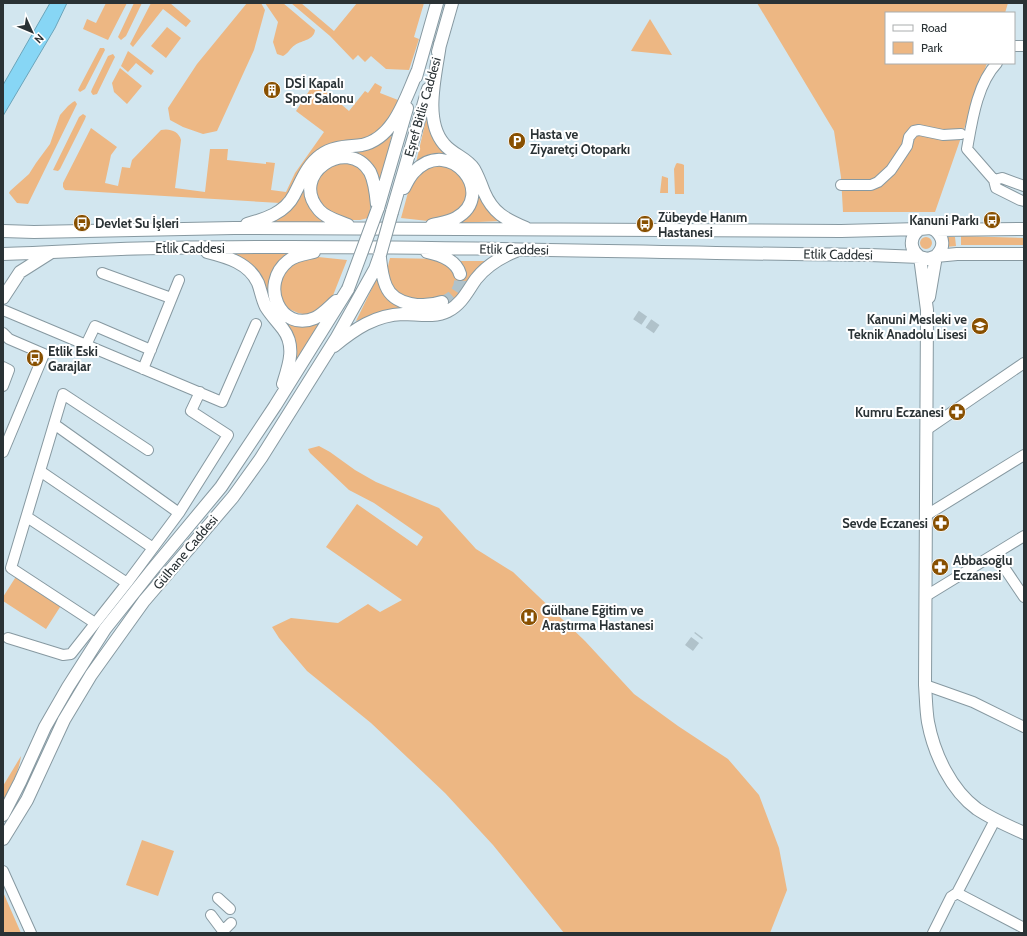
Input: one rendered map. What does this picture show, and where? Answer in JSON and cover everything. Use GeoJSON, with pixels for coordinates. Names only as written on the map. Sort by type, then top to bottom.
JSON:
{"type":"FeatureCollection","features":[{"type":"Feature","properties":{"kind":"main road","name":"Eşref Bitlis Caddesi"},"geometry":{"type":"LineString","coordinates":[[348,289],[378,208],[437,3]]}},
{"type":"Feature","properties":{"kind":"main road","name":"Eşref Bitlis Caddesi"},"geometry":{"type":"LineString","coordinates":[[392,212],[452,3]]}},
{"type":"Feature","properties":{"kind":"main road"},"geometry":{"type":"LineString","coordinates":[[440,44],[432,108],[433,121],[438,137],[446,147],[471,166],[475,171],[488,202],[493,209],[508,219],[533,230]]}},
{"type":"Feature","properties":{"kind":"main road"},"geometry":{"type":"LineString","coordinates":[[234,228],[272,216],[281,210],[294,196],[304,173],[322,154],[335,149],[364,144],[375,140],[386,131],[398,115],[418,70]]}},
{"type":"Feature","properties":{"kind":"main road"},"geometry":{"type":"LineString","coordinates":[[355,228],[330,218],[319,210],[312,201],[310,190],[312,178],[319,168],[327,161],[337,158],[350,158],[360,162],[368,169],[375,188],[378,208]]}},
{"type":"Feature","properties":{"kind":"main road"},"geometry":{"type":"LineString","coordinates":[[409,229],[450,220],[457,217],[466,209],[470,203],[472,187],[469,178],[462,169],[454,163],[443,160],[420,166],[411,175],[392,212],[380,255],[379,271],[385,286],[395,297],[406,303],[419,305],[433,305],[442,302]]}},
{"type":"Feature","properties":{"kind":"main road","name":"Etlik Caddesi"},"geometry":{"type":"LineString","coordinates":[[3,231],[34,232],[234,228],[841,231],[930,228],[935,230],[1024,229]]}},
{"type":"Feature","properties":{"kind":"main road"},"geometry":{"type":"LineString","coordinates":[[920,229],[913,236],[912,246],[916,254],[920,257],[927,310],[925,685],[928,723],[943,767],[957,788],[976,808],[995,820],[1024,832]]}},
{"type":"Feature","properties":{"kind":"main road"},"geometry":{"type":"LineString","coordinates":[[927,310],[936,256],[942,248],[942,238],[935,230]]}},
{"type":"Feature","properties":{"kind":"main road"},"geometry":{"type":"LineString","coordinates":[[332,247],[299,255],[289,260],[279,269],[275,279],[274,296],[281,310],[286,315],[294,319],[304,320],[315,318],[348,289]]}},
{"type":"Feature","properties":{"kind":"main road"},"geometry":{"type":"LineString","coordinates":[[398,247],[442,256],[453,262],[457,266],[460,274]]}},
{"type":"Feature","properties":{"kind":"main road","name":"Etlik Caddesi"},"geometry":{"type":"LineString","coordinates":[[3,254],[50,253],[103,249],[398,247],[870,255],[920,257],[928,259],[936,256],[957,254],[1024,254]]}},
{"type":"Feature","properties":{"kind":"main road"},"geometry":{"type":"LineString","coordinates":[[187,248],[226,256],[240,263],[250,272],[258,283],[264,303],[270,314],[284,329],[290,342],[291,354],[275,406]]}},
{"type":"Feature","properties":{"kind":"main road"},"geometry":{"type":"LineString","coordinates":[[327,352],[357,329],[377,318],[401,314],[439,314],[448,311],[464,297],[476,279],[490,264],[503,256],[522,249]]}},
{"type":"Feature","properties":{"kind":"main road"},"geometry":{"type":"LineString","coordinates":[[3,298],[20,272],[50,253]]}},
{"type":"Feature","properties":{"kind":"main road","name":"Gülhane Caddesi"},"geometry":{"type":"LineString","coordinates":[[3,839],[21,810],[64,720],[90,675],[144,601],[233,496],[248,476],[379,271]]}},
{"type":"Feature","properties":{"kind":"main road","name":"Gülhane Caddesi"},"geometry":{"type":"LineString","coordinates":[[3,815],[45,727],[68,687],[106,629],[152,570],[222,488],[348,289]]}},
{"type":"Feature","properties":{"kind":"street"},"geometry":{"type":"LineString","coordinates":[[996,64],[990,70],[984,82],[974,112],[967,149],[994,180],[996,188],[1024,201]]}},
{"type":"Feature","properties":{"kind":"street"},"geometry":{"type":"LineString","coordinates":[[841,185],[871,185],[878,182],[891,170],[907,146],[909,137],[914,132],[919,130],[943,134],[961,134]]}},
{"type":"Feature","properties":{"kind":"street"},"geometry":{"type":"LineString","coordinates":[[994,180],[1002,178],[1024,186]]}},
{"type":"Feature","properties":{"kind":"street"},"geometry":{"type":"LineString","coordinates":[[102,273],[172,298]]}},
{"type":"Feature","properties":{"kind":"street"},"geometry":{"type":"LineString","coordinates":[[143,369],[179,280]]}},
{"type":"Feature","properties":{"kind":"street"},"geometry":{"type":"LineString","coordinates":[[3,310],[222,402],[256,324]]}},
{"type":"Feature","properties":{"kind":"street"},"geometry":{"type":"LineString","coordinates":[[86,346],[95,326],[151,350]]}},
{"type":"Feature","properties":{"kind":"street"},"geometry":{"type":"LineString","coordinates":[[3,333],[9,339],[44,354],[3,452]]}},
{"type":"Feature","properties":{"kind":"street"},"geometry":{"type":"LineString","coordinates":[[926,430],[1024,363]]}},
{"type":"Feature","properties":{"kind":"street"},"geometry":{"type":"LineString","coordinates":[[3,367],[10,370],[3,386]]}},
{"type":"Feature","properties":{"kind":"street"},"geometry":{"type":"LineString","coordinates":[[8,638],[63,655],[71,654],[127,583],[179,513],[228,435],[191,411],[200,392]]}},
{"type":"Feature","properties":{"kind":"street"},"geometry":{"type":"LineString","coordinates":[[95,623],[11,568],[63,394],[148,450]]}},
{"type":"Feature","properties":{"kind":"street"},"geometry":{"type":"LineString","coordinates":[[54,424],[179,513]]}},
{"type":"Feature","properties":{"kind":"street"},"geometry":{"type":"LineString","coordinates":[[925,516],[1024,455]]}},
{"type":"Feature","properties":{"kind":"street"},"geometry":{"type":"LineString","coordinates":[[40,471],[153,548]]}},
{"type":"Feature","properties":{"kind":"street"},"geometry":{"type":"LineString","coordinates":[[27,517],[127,583]]}},
{"type":"Feature","properties":{"kind":"street"},"geometry":{"type":"LineString","coordinates":[[926,596],[1024,536]]}},
{"type":"Feature","properties":{"kind":"street"},"geometry":{"type":"LineString","coordinates":[[995,554],[1024,597]]}},
{"type":"Feature","properties":{"kind":"street"},"geometry":{"type":"LineString","coordinates":[[925,685],[973,702],[1024,727]]}},
{"type":"Feature","properties":{"kind":"street"},"geometry":{"type":"LineString","coordinates":[[940,933],[957,900],[957,893],[995,820]]}},
{"type":"Feature","properties":{"kind":"street"},"geometry":{"type":"LineString","coordinates":[[3,871],[5,882],[31,933]]}},
{"type":"Feature","properties":{"kind":"street"},"geometry":{"type":"LineString","coordinates":[[957,893],[1024,928]]}},
{"type":"Feature","properties":{"kind":"street"},"geometry":{"type":"LineString","coordinates":[[932,933],[951,897],[957,893]]}},
{"type":"Feature","properties":{"kind":"street"},"geometry":{"type":"LineString","coordinates":[[218,898],[230,909]]}},
{"type":"Feature","properties":{"kind":"street"},"geometry":{"type":"LineString","coordinates":[[211,915],[223,932],[231,923]]}},
{"type":"Feature","properties":{"kind":"green space"},"geometry":{"type":"Polygon","coordinates":[[[106,3],[127,3],[108,40],[83,29],[87,19],[96,23],[106,3]]]}},
{"type":"Feature","properties":{"kind":"green space"},"geometry":{"type":"Polygon","coordinates":[[[134,3],[142,3],[126,36],[121,40],[118,37],[134,3]]]}},
{"type":"Feature","properties":{"kind":"green space"},"geometry":{"type":"Polygon","coordinates":[[[151,3],[170,3],[191,21],[186,27],[163,9],[133,47],[130,44],[151,3]]]}},
{"type":"Feature","properties":{"kind":"green space"},"geometry":{"type":"Polygon","coordinates":[[[247,3],[261,3],[265,10],[254,50],[217,131],[203,134],[183,127],[170,120],[168,108],[197,64],[247,3]]]}},
{"type":"Feature","properties":{"kind":"green space"},"geometry":{"type":"Polygon","coordinates":[[[265,3],[283,3],[315,30],[313,36],[295,45],[283,56],[277,54],[273,42],[278,22],[265,3]]]}},
{"type":"Feature","properties":{"kind":"green space"},"geometry":{"type":"Polygon","coordinates":[[[291,3],[301,3],[334,31],[357,3],[424,3],[414,37],[419,39],[409,70],[386,69],[371,56],[365,62],[358,55],[353,60],[330,36],[291,3]]]}},
{"type":"Feature","properties":{"kind":"green space"},"geometry":{"type":"Polygon","coordinates":[[[757,3],[1008,3],[1005,12],[885,12],[885,64],[987,64],[935,212],[843,212],[841,177],[834,131],[757,3]]]}},
{"type":"Feature","properties":{"kind":"green space"},"geometry":{"type":"Polygon","coordinates":[[[650,19],[672,55],[631,51],[650,19]]]}},
{"type":"Feature","properties":{"kind":"green space"},"geometry":{"type":"Polygon","coordinates":[[[167,27],[181,38],[166,58],[151,46],[167,27]]]}},
{"type":"Feature","properties":{"kind":"green space"},"geometry":{"type":"Polygon","coordinates":[[[100,48],[104,48],[105,50],[85,89],[80,92],[78,90],[100,48]]]}},
{"type":"Feature","properties":{"kind":"green space"},"geometry":{"type":"Polygon","coordinates":[[[128,51],[154,71],[151,75],[136,63],[128,72],[121,66],[128,51]]]}},
{"type":"Feature","properties":{"kind":"green space"},"geometry":{"type":"Polygon","coordinates":[[[113,54],[115,57],[97,94],[93,95],[91,92],[92,89],[108,56],[113,54]]]}},
{"type":"Feature","properties":{"kind":"green space"},"geometry":{"type":"Polygon","coordinates":[[[120,68],[142,86],[127,104],[114,92],[112,83],[120,68]]]}},
{"type":"Feature","properties":{"kind":"green space"},"geometry":{"type":"Polygon","coordinates":[[[315,82],[349,111],[365,91],[368,93],[375,83],[382,87],[380,93],[398,100],[391,117],[378,131],[297,177],[289,192],[280,203],[65,190],[63,187],[63,183],[91,128],[117,147],[111,155],[105,183],[118,186],[122,167],[130,168],[132,160],[161,130],[167,129],[176,132],[181,140],[175,188],[205,192],[210,149],[228,149],[227,160],[266,164],[266,162],[275,163],[271,190],[286,192],[295,173],[324,132],[296,111],[315,82]]]}},
{"type":"Feature","properties":{"kind":"green space"},"geometry":{"type":"Polygon","coordinates":[[[75,101],[77,104],[28,204],[17,203],[9,193],[10,191],[29,174],[50,144],[60,115],[75,101]]]}},
{"type":"Feature","properties":{"kind":"green space"},"geometry":{"type":"Polygon","coordinates":[[[428,111],[502,221],[455,223],[474,199],[456,161],[415,167],[428,111]]]}},
{"type":"Feature","properties":{"kind":"green space"},"geometry":{"type":"Polygon","coordinates":[[[83,114],[86,116],[85,119],[60,169],[58,171],[53,170],[79,117],[83,114]]]}},
{"type":"Feature","properties":{"kind":"green space"},"geometry":{"type":"Polygon","coordinates":[[[390,130],[393,130],[379,189],[376,190],[374,177],[369,167],[362,161],[347,155],[333,156],[321,162],[312,173],[308,185],[309,199],[318,212],[334,222],[334,225],[267,223],[283,215],[290,209],[299,196],[312,169],[321,160],[337,152],[372,143],[381,138],[390,130]]]}},
{"type":"Feature","properties":{"kind":"green space"},"geometry":{"type":"Polygon","coordinates":[[[339,160],[359,165],[371,183],[370,213],[368,218],[360,220],[345,220],[325,211],[314,191],[320,173],[339,160]]]}},
{"type":"Feature","properties":{"kind":"green space"},"geometry":{"type":"Polygon","coordinates":[[[677,163],[684,165],[684,194],[675,194],[674,169],[677,163]]]}},
{"type":"Feature","properties":{"kind":"green space"},"geometry":{"type":"Polygon","coordinates":[[[437,164],[457,170],[468,188],[465,202],[458,213],[428,221],[401,218],[409,189],[419,173],[437,164]]]}},
{"type":"Feature","properties":{"kind":"green space"},"geometry":{"type":"Polygon","coordinates":[[[662,176],[668,178],[668,193],[660,193],[662,176]]]}},
{"type":"Feature","properties":{"kind":"green space"},"geometry":{"type":"Polygon","coordinates":[[[961,236],[1024,238],[1024,245],[961,245],[961,236]]]}},
{"type":"Feature","properties":{"kind":"green space"},"geometry":{"type":"Polygon","coordinates":[[[928,237],[931,238],[931,248],[924,249],[921,248],[920,241],[921,238],[928,237]]]}},
{"type":"Feature","properties":{"kind":"green space"},"geometry":{"type":"Polygon","coordinates":[[[945,237],[955,237],[956,246],[946,247],[945,237]]]}},
{"type":"Feature","properties":{"kind":"green space"},"geometry":{"type":"Polygon","coordinates":[[[234,254],[292,254],[274,271],[281,313],[325,318],[286,382],[295,356],[251,267],[234,254]]]}},
{"type":"Feature","properties":{"kind":"green space"},"geometry":{"type":"Polygon","coordinates":[[[318,257],[347,260],[332,298],[320,309],[308,315],[298,313],[287,308],[281,300],[279,288],[287,266],[301,259],[318,257]]]}},
{"type":"Feature","properties":{"kind":"green space"},"geometry":{"type":"Polygon","coordinates":[[[390,258],[441,259],[452,266],[458,274],[463,273],[460,261],[487,261],[472,277],[459,296],[451,303],[440,309],[433,311],[386,311],[356,321],[379,274],[385,290],[397,303],[404,306],[420,308],[443,305],[441,299],[429,303],[414,303],[395,294],[389,285],[387,278],[390,258]]]}},
{"type":"Feature","properties":{"kind":"green space"},"geometry":{"type":"Polygon","coordinates":[[[319,446],[376,482],[439,508],[476,549],[513,572],[585,641],[634,694],[678,726],[728,759],[759,795],[779,848],[787,890],[770,933],[564,933],[493,845],[445,793],[371,723],[307,671],[279,638],[272,627],[291,618],[338,623],[368,604],[380,612],[402,600],[326,547],[357,504],[417,546],[423,537],[374,503],[349,490],[310,453],[308,449],[319,446]]]}},
{"type":"Feature","properties":{"kind":"green space"},"geometry":{"type":"Polygon","coordinates":[[[17,575],[62,604],[46,629],[3,601],[3,597],[17,575]]]}},
{"type":"Feature","properties":{"kind":"green space"},"geometry":{"type":"Polygon","coordinates":[[[21,756],[17,773],[3,801],[3,786],[21,756]]]}},
{"type":"Feature","properties":{"kind":"green space"},"geometry":{"type":"Polygon","coordinates":[[[142,840],[174,851],[158,896],[126,885],[142,840]]]}},
{"type":"Feature","properties":{"kind":"green space"},"geometry":{"type":"Polygon","coordinates":[[[3,892],[21,933],[3,933],[3,892]]]}},
{"type":"Feature","properties":{"kind":"water"},"geometry":{"type":"Polygon","coordinates":[[[50,3],[67,3],[55,28],[3,116],[3,85],[50,3]]]}},
{"type":"Feature","properties":{"kind":"tunnel"},"geometry":{"type":"LineString","coordinates":[[442,302],[451,298],[457,292],[460,284],[460,274]]}},
{"type":"Feature","properties":{"kind":"tunnel"},"geometry":{"type":"LineString","coordinates":[[636,315],[658,330]]}},
{"type":"Feature","properties":{"kind":"tunnel"},"geometry":{"type":"LineString","coordinates":[[689,648],[699,635]]}},
{"type":"Feature","properties":{"kind":"place","name":"DSİ Kapalı Spor Salonu"},"geometry":{"type":"Point","coordinates":[272,90]}},
{"type":"Feature","properties":{"kind":"place","name":"Hasta ve Ziyaretçi Otoparkı"},"geometry":{"type":"Point","coordinates":[517,141]}},
{"type":"Feature","properties":{"kind":"place","name":"Kanuni Parkı"},"geometry":{"type":"Point","coordinates":[992,220]}},
{"type":"Feature","properties":{"kind":"place","name":"Devlet Su İşleri"},"geometry":{"type":"Point","coordinates":[82,223]}},
{"type":"Feature","properties":{"kind":"place","name":"Zübeyde Hanım Hastanesi"},"geometry":{"type":"Point","coordinates":[645,224]}},
{"type":"Feature","properties":{"kind":"place","name":"Kanuni Mesleki ve Teknik Anadolu Lisesi"},"geometry":{"type":"Point","coordinates":[980,326]}},
{"type":"Feature","properties":{"kind":"place","name":"Etlik Eski Garajlar"},"geometry":{"type":"Point","coordinates":[35,358]}},
{"type":"Feature","properties":{"kind":"place","name":"Kumru Eczanesi"},"geometry":{"type":"Point","coordinates":[957,412]}},
{"type":"Feature","properties":{"kind":"place","name":"Sevde Eczanesi"},"geometry":{"type":"Point","coordinates":[941,523]}},
{"type":"Feature","properties":{"kind":"place","name":"Abbasoğlu Eczanesi"},"geometry":{"type":"Point","coordinates":[940,567]}},
{"type":"Feature","properties":{"kind":"place","name":"Gülhane Eğitim ve Araştırma Hastanesi"},"geometry":{"type":"Point","coordinates":[529,617]}}]}
